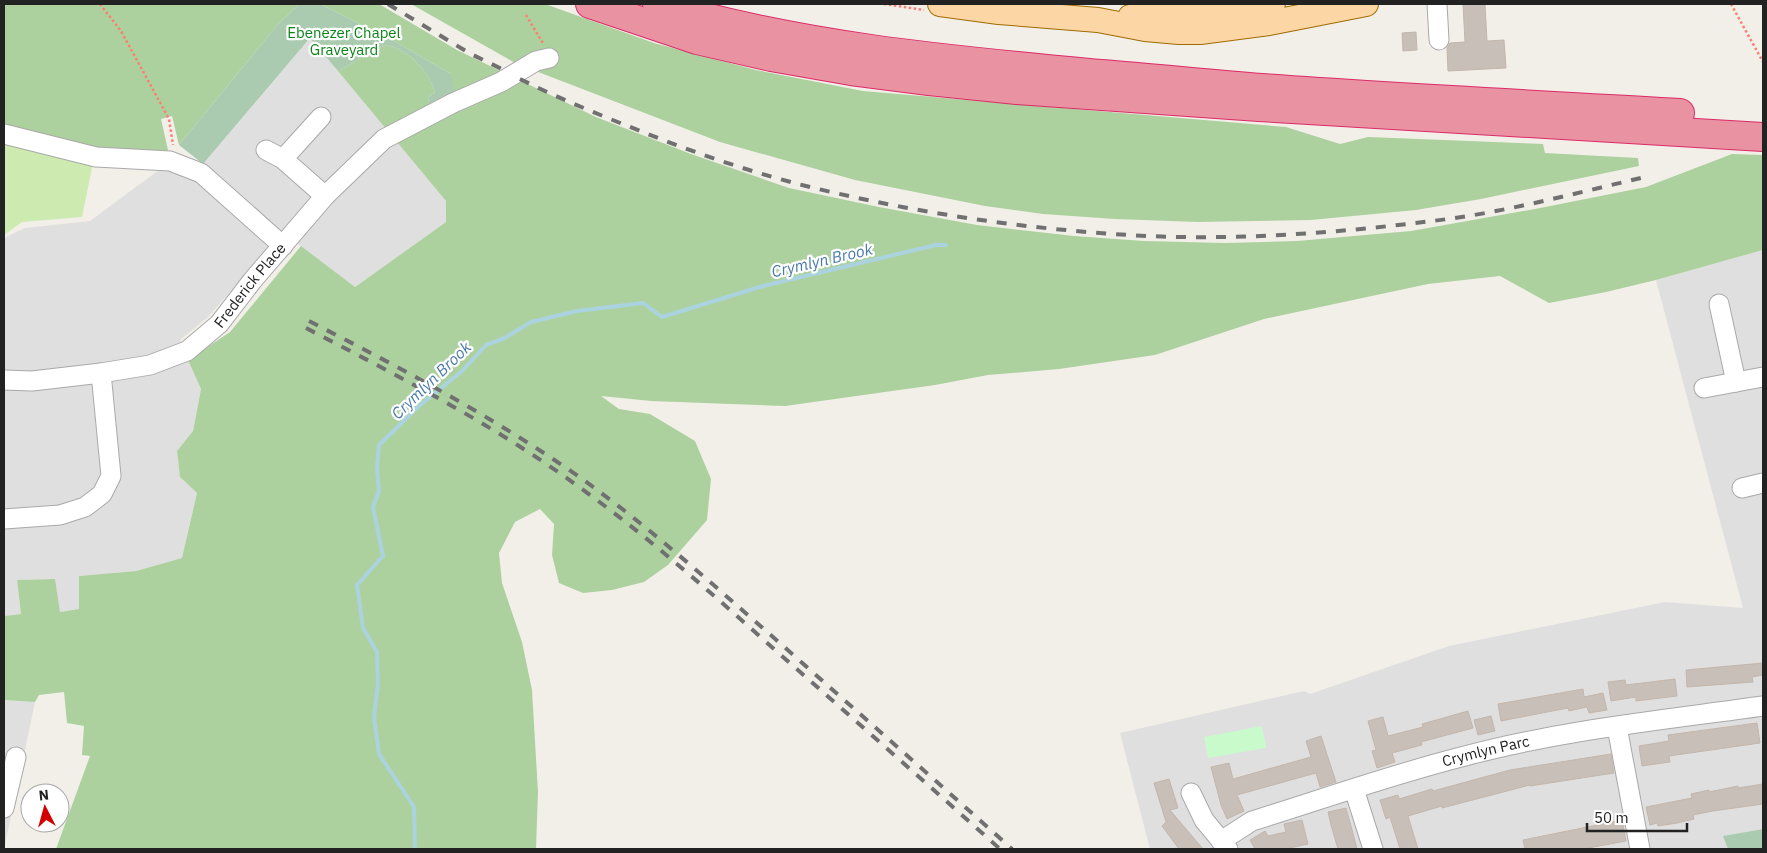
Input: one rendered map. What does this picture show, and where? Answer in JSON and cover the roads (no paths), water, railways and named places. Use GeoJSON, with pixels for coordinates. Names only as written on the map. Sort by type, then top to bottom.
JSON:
{"type":"FeatureCollection","features":[{"type":"Feature","properties":{"kind":"highway"},"geometry":{"type":"LineString","coordinates":[[590,4],[697,40],[771,57],[851,71],[939,82],[1017,90],[1250,107],[1763,137]]}},
{"type":"Feature","properties":{"kind":"highway"},"geometry":{"type":"LineString","coordinates":[[657,4],[704,18],[776,34],[855,48],[932,58],[1261,88],[1763,118]]}},
{"type":"Feature","properties":{"kind":"main road"},"geometry":{"type":"LineString","coordinates":[[940,4],[1000,8],[1098,20],[1145,29],[1179,32],[1200,32],[1231,13],[1309,16],[1366,4]]}},
{"type":"Feature","properties":{"kind":"main road"},"geometry":{"type":"LineString","coordinates":[[1098,20],[1194,7],[1200,16],[1212,23],[1231,13],[1273,4]]}},
{"type":"Feature","properties":{"kind":"street"},"geometry":{"type":"LineString","coordinates":[[1437,4],[1439,40]]}},
{"type":"Feature","properties":{"kind":"street","name":"Frederick Place"},"geometry":{"type":"LineString","coordinates":[[4,380],[32,381],[101,373],[150,365],[187,351],[219,324],[252,281],[325,196],[384,139],[453,103],[501,82],[536,61],[549,58]]}},
{"type":"Feature","properties":{"kind":"street"},"geometry":{"type":"LineString","coordinates":[[283,159],[321,117]]}},
{"type":"Feature","properties":{"kind":"street"},"geometry":{"type":"LineString","coordinates":[[4,134],[96,157],[170,161],[201,173],[283,246]]}},
{"type":"Feature","properties":{"kind":"street"},"geometry":{"type":"LineString","coordinates":[[266,150],[283,159],[325,196]]}},
{"type":"Feature","properties":{"kind":"street"},"geometry":{"type":"LineString","coordinates":[[1719,304],[1736,382]]}},
{"type":"Feature","properties":{"kind":"street"},"geometry":{"type":"LineString","coordinates":[[4,519],[60,515],[85,507],[102,494],[111,476],[101,373]]}},
{"type":"Feature","properties":{"kind":"street"},"geometry":{"type":"LineString","coordinates":[[1704,388],[1763,377]]}},
{"type":"Feature","properties":{"kind":"street"},"geometry":{"type":"LineString","coordinates":[[1742,488],[1763,483]]}},
{"type":"Feature","properties":{"kind":"street","name":"Crymlyn Parc"},"geometry":{"type":"LineString","coordinates":[[1191,793],[1204,820],[1225,845],[1252,821],[1465,756],[1521,743],[1763,706]]}},
{"type":"Feature","properties":{"kind":"street"},"geometry":{"type":"LineString","coordinates":[[1617,727],[1640,849]]}},
{"type":"Feature","properties":{"kind":"street"},"geometry":{"type":"LineString","coordinates":[[4,808],[7,779],[16,757]]}},
{"type":"Feature","properties":{"kind":"street"},"geometry":{"type":"LineString","coordinates":[[1354,789],[1372,849]]}},
{"type":"Feature","properties":{"kind":"waterway","name":"Crymlyn Brook"},"geometry":{"type":"LineString","coordinates":[[415,849],[414,807],[379,754],[374,717],[378,683],[377,652],[363,628],[357,585],[383,556],[373,507],[379,491],[377,469],[379,445],[418,407],[462,371],[486,345],[505,338],[531,322],[577,311],[643,303],[662,317],[763,286],[936,245],[946,245]]}},
{"type":"Feature","properties":{"kind":"railway"},"geometry":{"type":"LineString","coordinates":[[388,4],[469,53],[506,71]]}},
{"type":"Feature","properties":{"kind":"railway"},"geometry":{"type":"LineString","coordinates":[[520,79],[663,140],[734,165],[788,181],[844,195],[959,217],[1075,231],[1154,236],[1233,237],[1353,230],[1458,218],[1641,178]]}},
{"type":"Feature","properties":{"kind":"railway"},"geometry":{"type":"LineString","coordinates":[[309,321],[480,413],[546,454],[604,495],[702,575],[1012,849]]}},
{"type":"Feature","properties":{"kind":"railway"},"geometry":{"type":"LineString","coordinates":[[306,328],[477,420],[543,462],[601,503],[701,584],[1000,849]]}},
{"type":"Feature","properties":{"kind":"park label","name":"Ebenezer Chapel Graveyard"},"geometry":{"type":"Point","coordinates":[344,42]}}]}
